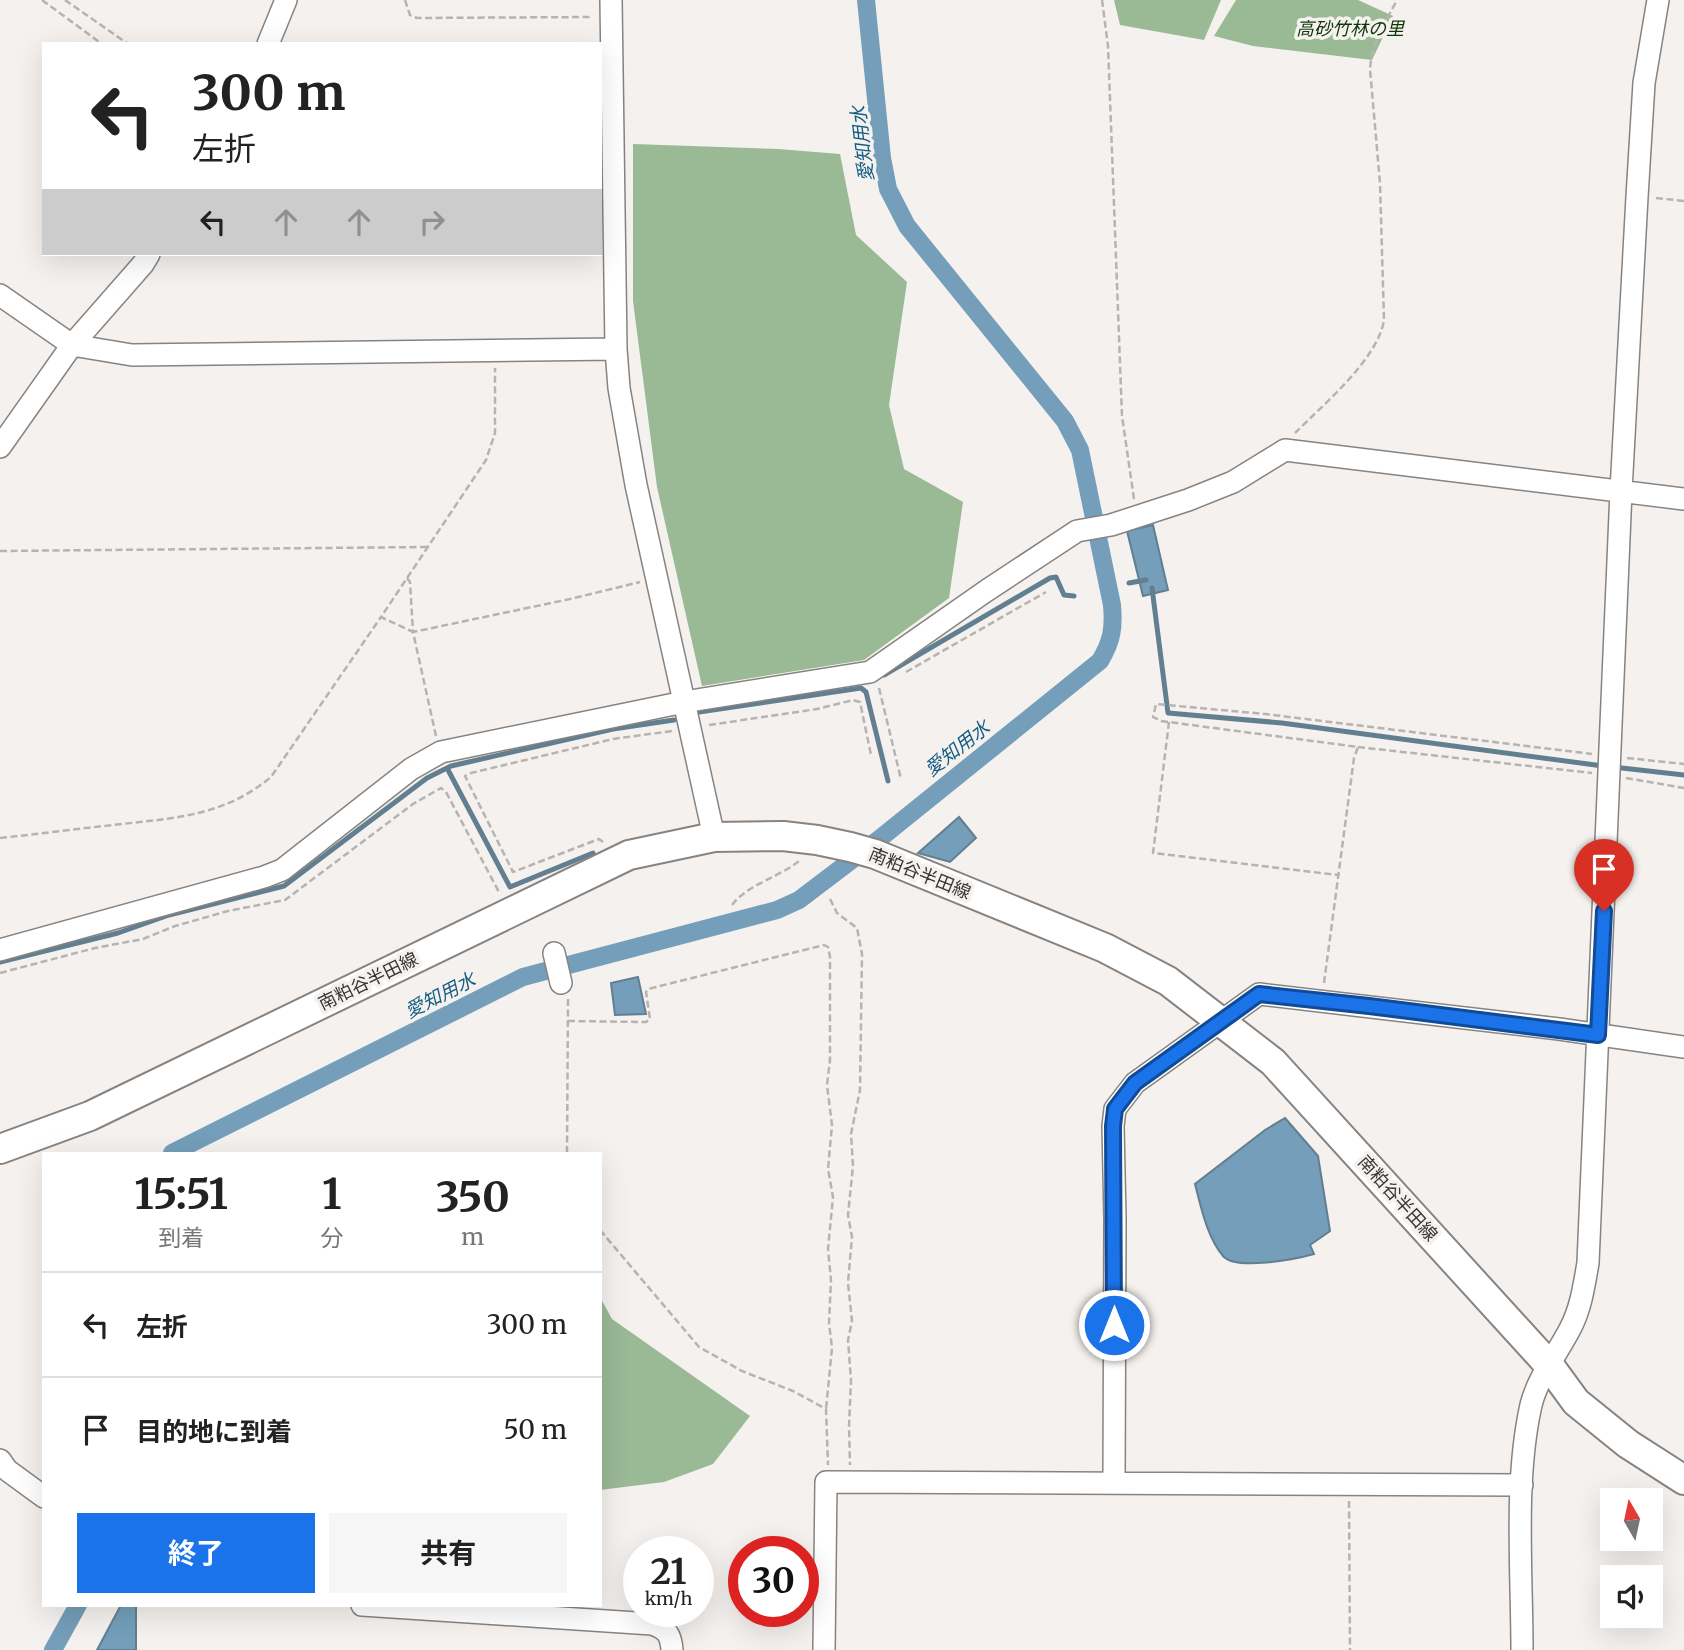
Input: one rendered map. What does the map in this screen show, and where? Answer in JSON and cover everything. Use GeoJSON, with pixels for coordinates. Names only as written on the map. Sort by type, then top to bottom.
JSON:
{"type":"FeatureCollection","features":[{"type":"Feature","properties":{"kind":"main road","name":"南粕谷半田線"},"geometry":{"type":"LineString","coordinates":[[0,1149],[90,1116],[629,855],[714,837],[783,836],[863,850],[1105,948],[1168,981],[1273,1062],[1549,1365],[1576,1402],[1628,1444],[1684,1480]]}},
{"type":"Feature","properties":{"kind":"street"},"geometry":{"type":"LineString","coordinates":[[269,42],[286,0]]}},
{"type":"Feature","properties":{"kind":"street"},"geometry":{"type":"LineString","coordinates":[[1522,1650],[1522,1485],[1532,1404],[1581,1303],[1588,1263],[1621,491],[1637,197],[1644,83],[1658,0]]}},
{"type":"Feature","properties":{"kind":"street"},"geometry":{"type":"LineString","coordinates":[[611,8],[616,349],[619,388],[636,485],[714,837]]}},
{"type":"Feature","properties":{"kind":"street"},"geometry":{"type":"LineString","coordinates":[[0,447],[72,345],[148,256]]}},
{"type":"Feature","properties":{"kind":"street"},"geometry":{"type":"LineString","coordinates":[[0,295],[72,345],[132,355],[616,349]]}},
{"type":"Feature","properties":{"kind":"street"},"geometry":{"type":"LineString","coordinates":[[0,950],[282,870],[411,769],[440,752],[684,702],[874,670],[1077,531],[1111,525],[1188,500],[1233,482],[1284,450],[1684,499]]}},
{"type":"Feature","properties":{"kind":"street"},"geometry":{"type":"LineString","coordinates":[[554,953],[561,983]]}},
{"type":"Feature","properties":{"kind":"street"},"geometry":{"type":"LineString","coordinates":[[1114,1483],[1113,1126],[1115,1109],[1135,1083],[1259,994],[1684,1047]]}},
{"type":"Feature","properties":{"kind":"street"},"geometry":{"type":"LineString","coordinates":[[0,1460],[7,1470],[42,1496]]}},
{"type":"Feature","properties":{"kind":"street"},"geometry":{"type":"LineString","coordinates":[[824,1650],[827,1482],[1522,1485]]}},
{"type":"Feature","properties":{"kind":"street"},"geometry":{"type":"LineString","coordinates":[[393,1607],[652,1624],[667,1631],[671,1637],[672,1650]]}},
{"type":"Feature","properties":{"kind":"path"},"geometry":{"type":"LineString","coordinates":[[42,0],[99,42]]}},
{"type":"Feature","properties":{"kind":"path"},"geometry":{"type":"LineString","coordinates":[[65,0],[125,42]]}},
{"type":"Feature","properties":{"kind":"path"},"geometry":{"type":"LineString","coordinates":[[405,0],[410,15],[416,18],[611,8]]}},
{"type":"Feature","properties":{"kind":"path"},"geometry":{"type":"LineString","coordinates":[[1102,0],[1108,46],[1122,416],[1139,516]]}},
{"type":"Feature","properties":{"kind":"path"},"geometry":{"type":"LineString","coordinates":[[1284,450],[1288,440],[1365,359],[1382,334],[1384,320],[1380,183],[1370,69],[1371,53],[1397,0]]}},
{"type":"Feature","properties":{"kind":"path"},"geometry":{"type":"LineString","coordinates":[[1637,197],[1684,201]]}},
{"type":"Feature","properties":{"kind":"path"},"geometry":{"type":"LineString","coordinates":[[0,838],[189,816],[229,804],[271,777],[486,460],[495,433],[495,352]]}},
{"type":"Feature","properties":{"kind":"path"},"geometry":{"type":"LineString","coordinates":[[0,551],[428,547]]}},
{"type":"Feature","properties":{"kind":"path"},"geometry":{"type":"LineString","coordinates":[[407,577],[410,582],[413,632],[440,752]]}},
{"type":"Feature","properties":{"kind":"path"},"geometry":{"type":"LineString","coordinates":[[380,617],[413,632],[657,578]]}},
{"type":"Feature","properties":{"kind":"path"},"geometry":{"type":"LineString","coordinates":[[903,674],[1046,592]]}},
{"type":"Feature","properties":{"kind":"path"},"geometry":{"type":"LineString","coordinates":[[874,670],[901,779]]}},
{"type":"Feature","properties":{"kind":"path"},"geometry":{"type":"LineString","coordinates":[[611,864],[603,841],[599,839],[513,872],[465,776],[612,739],[817,709],[853,700],[860,702],[871,755]]}},
{"type":"Feature","properties":{"kind":"path"},"geometry":{"type":"LineString","coordinates":[[1684,764],[1610,766],[1358,747],[1169,722],[1153,717],[1156,704],[1265,714],[1610,766],[1684,788]]}},
{"type":"Feature","properties":{"kind":"path"},"geometry":{"type":"LineString","coordinates":[[1169,722],[1153,853],[1338,875]]}},
{"type":"Feature","properties":{"kind":"path"},"geometry":{"type":"LineString","coordinates":[[1322,1000],[1354,758],[1358,747]]}},
{"type":"Feature","properties":{"kind":"path"},"geometry":{"type":"LineString","coordinates":[[732,905],[741,894],[787,872],[804,854],[806,839]]}},
{"type":"Feature","properties":{"kind":"path"},"geometry":{"type":"LineString","coordinates":[[830,899],[837,913],[857,928],[862,954],[860,1090],[851,1135],[853,1166],[848,1215],[852,1237],[848,1283],[852,1321],[848,1340],[851,1380],[851,1482]]}},
{"type":"Feature","properties":{"kind":"path"},"geometry":{"type":"LineString","coordinates":[[568,1021],[646,1022],[650,1019],[646,992],[648,989],[824,945],[828,947],[830,1060],[827,1085],[832,1125],[828,1169],[833,1197],[828,1249],[832,1348],[826,1409],[827,1482]]}},
{"type":"Feature","properties":{"kind":"path"},"geometry":{"type":"LineString","coordinates":[[561,983],[568,996],[567,1152]]}},
{"type":"Feature","properties":{"kind":"path"},"geometry":{"type":"LineString","coordinates":[[602,1232],[699,1347],[742,1371],[793,1391],[826,1409]]}},
{"type":"Feature","properties":{"kind":"path"},"geometry":{"type":"LineString","coordinates":[[1348,1484],[1350,1650]]}},
{"type":"Feature","properties":{"kind":"green space"},"geometry":{"type":"Polygon","coordinates":[[[1114,0],[1221,0],[1204,40],[1120,25],[1114,0]]]}},
{"type":"Feature","properties":{"kind":"green space","name":"高砂竹林の里"},"geometry":{"type":"Polygon","coordinates":[[[1236,0],[1358,0],[1393,16],[1372,60],[1253,46],[1214,36],[1236,0]]]}},
{"type":"Feature","properties":{"kind":"green space"},"geometry":{"type":"Polygon","coordinates":[[[633,144],[840,154],[856,235],[907,282],[889,405],[904,469],[963,502],[949,598],[864,660],[702,686],[657,487],[633,301],[633,144]]]}},
{"type":"Feature","properties":{"kind":"green space"},"geometry":{"type":"Polygon","coordinates":[[[602,1301],[612,1319],[750,1416],[713,1464],[664,1482],[602,1490],[602,1301]]]}},
{"type":"Feature","properties":{"kind":"water"},"geometry":{"type":"Polygon","coordinates":[[[1153,525],[1168,590],[1143,596],[1127,531],[1153,525]]]}},
{"type":"Feature","properties":{"kind":"water"},"geometry":{"type":"Polygon","coordinates":[[[959,817],[976,838],[950,862],[918,853],[959,817]]]}},
{"type":"Feature","properties":{"kind":"water"},"geometry":{"type":"Polygon","coordinates":[[[638,977],[646,1014],[615,1015],[611,983],[638,977]]]}},
{"type":"Feature","properties":{"kind":"water"},"geometry":{"type":"Polygon","coordinates":[[[1285,1118],[1318,1156],[1330,1231],[1310,1245],[1314,1254],[1253,1263],[1230,1260],[1223,1256],[1213,1240],[1195,1184],[1265,1130],[1285,1118]]]}},
{"type":"Feature","properties":{"kind":"water"},"geometry":{"type":"Polygon","coordinates":[[[120,1607],[136,1607],[136,1650],[97,1650],[120,1607]]]}},
{"type":"Feature","properties":{"kind":"waterway","name":"愛知用水"},"geometry":{"type":"LineString","coordinates":[[174,1152],[523,977],[777,910],[799,900],[878,840],[1100,661],[1111,634],[1112,605],[1080,450],[1065,421],[907,226],[888,189],[882,158],[866,0]]}},
{"type":"Feature","properties":{"kind":"waterway"},"geometry":{"type":"LineString","coordinates":[[884,675],[1050,578],[1056,577],[1064,595],[1074,596]]}},
{"type":"Feature","properties":{"kind":"waterway"},"geometry":{"type":"LineString","coordinates":[[1129,583],[1146,580]]}},
{"type":"Feature","properties":{"kind":"waterway"},"geometry":{"type":"LineString","coordinates":[[1152,588],[1168,713],[1282,723],[1603,766]]}},
{"type":"Feature","properties":{"kind":"waterway"},"geometry":{"type":"LineString","coordinates":[[699,712],[861,688],[866,692],[888,781]]}},
{"type":"Feature","properties":{"kind":"waterway"},"geometry":{"type":"LineString","coordinates":[[0,962],[118,933],[169,915],[284,886],[427,778],[451,766],[613,729],[674,720]]}},
{"type":"Feature","properties":{"kind":"waterway"},"geometry":{"type":"LineString","coordinates":[[1613,767],[1684,775]]}},
{"type":"Feature","properties":{"kind":"waterway"},"geometry":{"type":"LineString","coordinates":[[447,768],[510,887],[593,853]]}},
{"type":"Feature","properties":{"kind":"waterway","name":"愛知用水"},"geometry":{"type":"LineString","coordinates":[[53,1650],[77,1607]]}},
{"type":"Feature","properties":{"kind":"route"},"geometry":{"type":"LineString","coordinates":[[1114,1325],[1113,1126],[1115,1109],[1135,1083],[1259,994],[1598,1035],[1604,911]]}}]}
